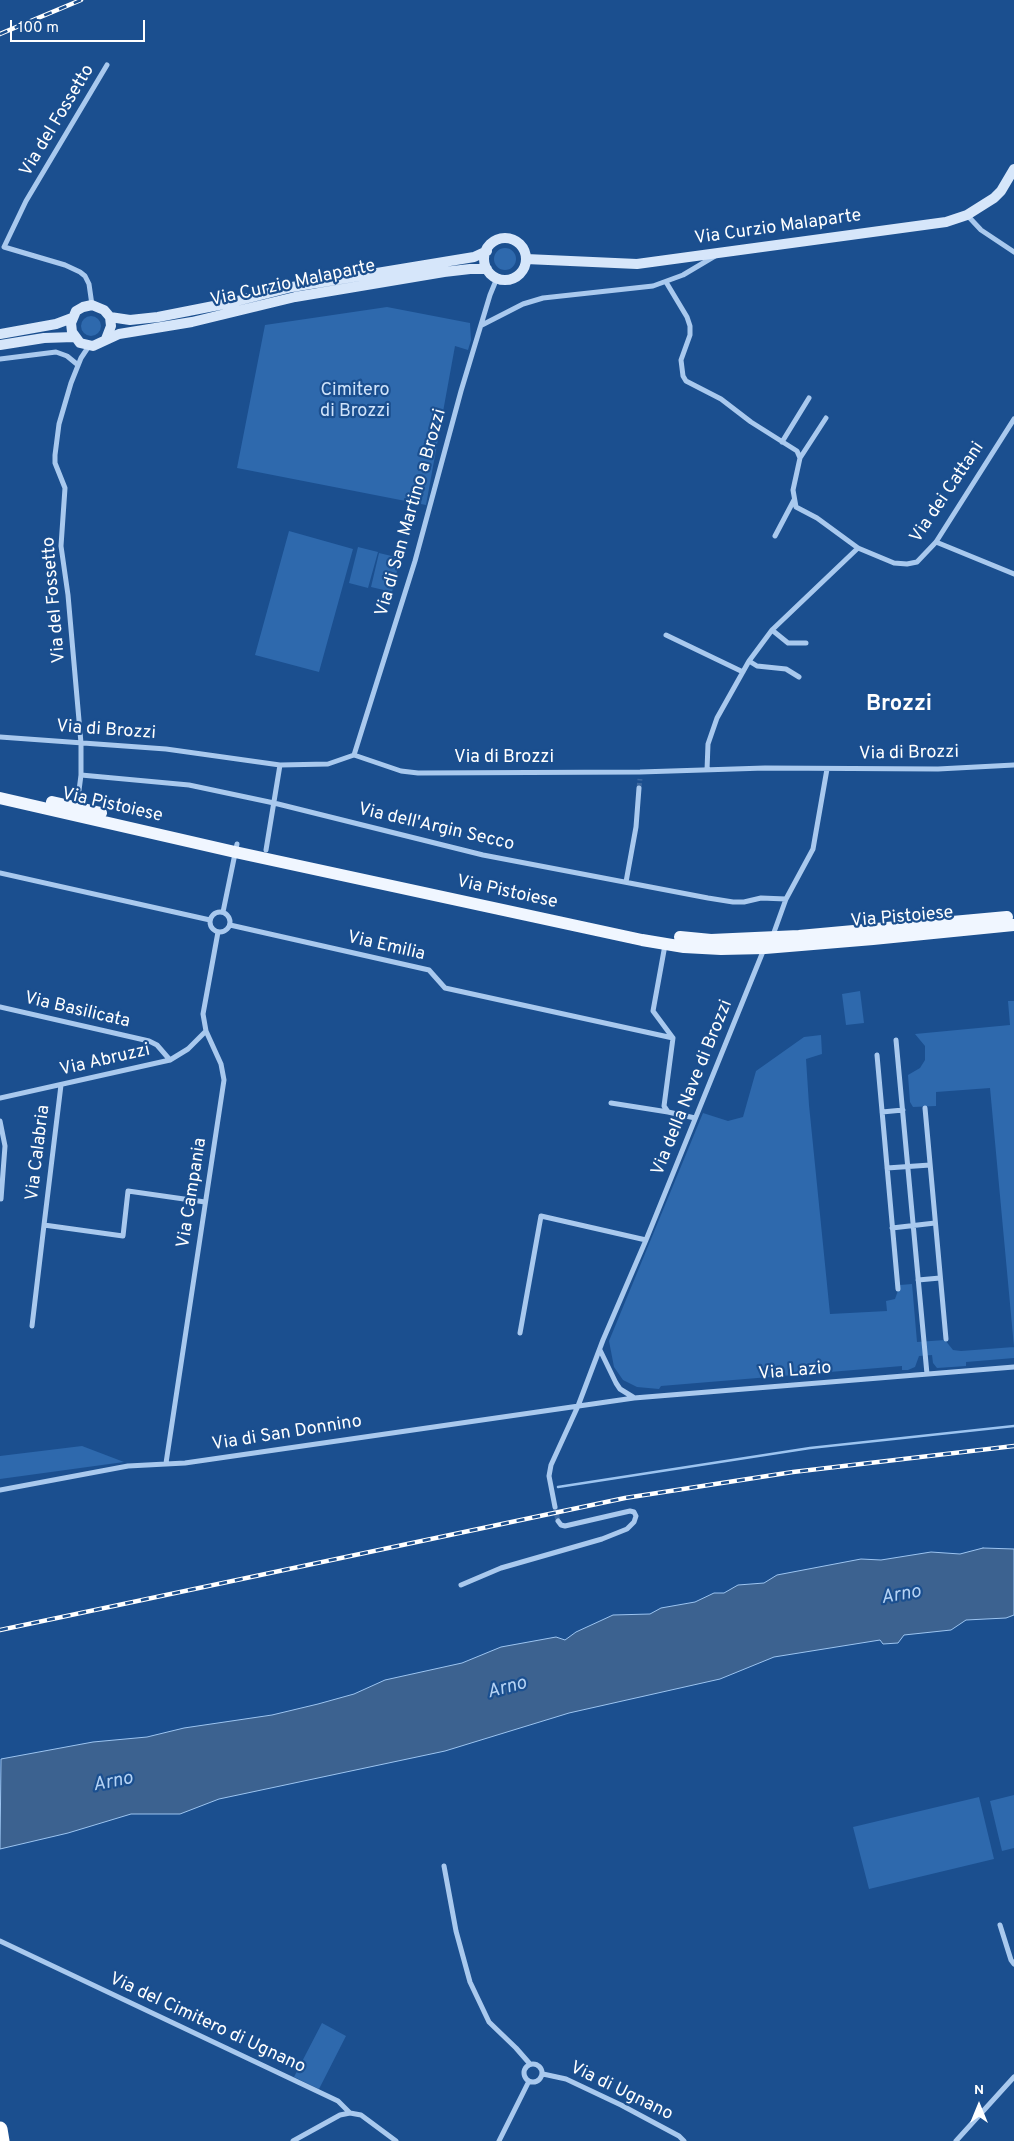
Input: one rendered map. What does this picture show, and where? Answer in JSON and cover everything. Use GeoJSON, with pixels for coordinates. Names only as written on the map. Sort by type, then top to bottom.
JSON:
{"type":"FeatureCollection","features":[{"type":"Feature","properties":{"kind":"highway"},"geometry":{"type":"LineString","coordinates":[[0,2129],[2,2141]]}},
{"type":"Feature","properties":{"kind":"main road","name":"Via Pistoiese"},"geometry":{"type":"LineString","coordinates":[[0,791],[77,807],[236,848],[266,850],[666,935],[710,940],[768,942],[873,939],[1014,925]]}},
{"type":"Feature","properties":{"kind":"main road","name":"Via Pistoiese"},"geometry":{"type":"LineString","coordinates":[[0,798],[236,848],[665,944],[711,949],[1014,916]]}},
{"type":"Feature","properties":{"kind":"street","name":"Via del Fossetto"},"geometry":{"type":"LineString","coordinates":[[92,305],[89,284],[85,276],[80,272],[66,265],[4,247],[26,201],[107,65]]}},
{"type":"Feature","properties":{"kind":"street","name":"Via Curzio Malaparte"},"geometry":{"type":"LineString","coordinates":[[92,305],[104,310],[110,317],[130,320],[158,317],[229,303],[292,287],[474,257],[486,251],[495,241],[509,238],[520,244],[526,259],[638,264],[946,222],[967,215],[998,195],[1014,169]]}},
{"type":"Feature","properties":{"kind":"street"},"geometry":{"type":"LineString","coordinates":[[967,215],[981,230],[1014,252]]}},
{"type":"Feature","properties":{"kind":"street"},"geometry":{"type":"LineString","coordinates":[[486,251],[487,270],[497,278],[509,279],[517,275],[523,269],[526,259]]}},
{"type":"Feature","properties":{"kind":"street"},"geometry":{"type":"LineString","coordinates":[[482,325],[523,304],[543,298],[634,289],[666,282],[683,275],[720,253]]}},
{"type":"Feature","properties":{"kind":"street","name":"Via Curzio Malaparte"},"geometry":{"type":"LineString","coordinates":[[89,346],[97,345],[106,339],[130,332],[192,322],[295,297],[346,287],[470,268],[487,270]]}},
{"type":"Feature","properties":{"kind":"street","name":"Via di San Martino a Brozzi"},"geometry":{"type":"LineString","coordinates":[[354,755],[428,516],[461,391],[497,278]]}},
{"type":"Feature","properties":{"kind":"street"},"geometry":{"type":"LineString","coordinates":[[666,282],[687,317],[690,326],[690,335],[681,360],[683,376],[686,381],[721,399],[751,422],[797,451],[800,458]]}},
{"type":"Feature","properties":{"kind":"street"},"geometry":{"type":"LineString","coordinates":[[0,334],[56,324],[72,318],[80,309],[92,305]]}},
{"type":"Feature","properties":{"kind":"street"},"geometry":{"type":"LineString","coordinates":[[106,339],[111,326],[110,317]]}},
{"type":"Feature","properties":{"kind":"street"},"geometry":{"type":"LineString","coordinates":[[72,318],[71,327],[74,337],[80,343],[89,346]]}},
{"type":"Feature","properties":{"kind":"street"},"geometry":{"type":"LineString","coordinates":[[0,345],[44,338],[74,337]]}},
{"type":"Feature","properties":{"kind":"street","name":"Via del Fossetto"},"geometry":{"type":"LineString","coordinates":[[77,807],[81,775],[81,742],[62,546],[65,488],[55,463],[55,455],[59,424],[78,365],[89,346]]}},
{"type":"Feature","properties":{"kind":"street"},"geometry":{"type":"LineString","coordinates":[[0,359],[56,352],[67,356],[78,365]]}},
{"type":"Feature","properties":{"kind":"street"},"geometry":{"type":"LineString","coordinates":[[782,442],[809,398]]}},
{"type":"Feature","properties":{"kind":"street"},"geometry":{"type":"LineString","coordinates":[[775,536],[794,500],[793,490],[800,458],[826,418]]}},
{"type":"Feature","properties":{"kind":"street","name":"Via dei Cattani"},"geometry":{"type":"LineString","coordinates":[[794,500],[796,506],[817,518],[858,548],[894,563],[907,564],[917,562],[936,542],[1014,419]]}},
{"type":"Feature","properties":{"kind":"street"},"geometry":{"type":"LineString","coordinates":[[936,542],[1014,574]]}},
{"type":"Feature","properties":{"kind":"street"},"geometry":{"type":"LineString","coordinates":[[707,770],[710,737],[717,718],[749,661],[772,630],[858,548]]}},
{"type":"Feature","properties":{"kind":"street"},"geometry":{"type":"LineString","coordinates":[[772,630],[788,643],[806,643]]}},
{"type":"Feature","properties":{"kind":"street"},"geometry":{"type":"LineString","coordinates":[[666,635],[743,672]]}},
{"type":"Feature","properties":{"kind":"street"},"geometry":{"type":"LineString","coordinates":[[749,661],[757,666],[786,669],[799,676]]}},
{"type":"Feature","properties":{"kind":"street","name":"Via di Brozzi"},"geometry":{"type":"LineString","coordinates":[[0,737],[166,749],[280,765],[328,764],[354,755],[409,772],[640,775],[707,770],[938,769],[1014,765]]}},
{"type":"Feature","properties":{"kind":"street"},"geometry":{"type":"LineString","coordinates":[[266,850],[280,765]]}},
{"type":"Feature","properties":{"kind":"street","name":"Via della Nave di Brozzi"},"geometry":{"type":"LineString","coordinates":[[555,1507],[549,1476],[551,1465],[578,1406],[786,899],[813,849],[827,769]]}},
{"type":"Feature","properties":{"kind":"street","name":"Via dell'Argin Secco"},"geometry":{"type":"LineString","coordinates":[[81,775],[189,785],[274,803],[483,855],[733,902],[744,902],[761,898],[786,899]]}},
{"type":"Feature","properties":{"kind":"street"},"geometry":{"type":"LineString","coordinates":[[626,882],[636,827],[639,788]]}},
{"type":"Feature","properties":{"kind":"street"},"geometry":{"type":"LineString","coordinates":[[223,912],[236,848]]}},
{"type":"Feature","properties":{"kind":"street"},"geometry":{"type":"LineString","coordinates":[[0,872],[210,920]]}},
{"type":"Feature","properties":{"kind":"street"},"geometry":{"type":"LineString","coordinates":[[223,912],[230,918],[230,925],[227,930],[218,932],[211,927],[210,920],[216,913],[223,912]]}},
{"type":"Feature","properties":{"kind":"street","name":"Via Emilia"},"geometry":{"type":"LineString","coordinates":[[230,925],[428,970],[445,988],[645,1030],[673,1038]]}},
{"type":"Feature","properties":{"kind":"street","name":"Via Campania"},"geometry":{"type":"LineString","coordinates":[[166,1463],[224,1080],[221,1064],[203,1022],[218,932]]}},
{"type":"Feature","properties":{"kind":"street"},"geometry":{"type":"LineString","coordinates":[[665,944],[652,1011],[673,1038],[663,1099],[668,1112]]}},
{"type":"Feature","properties":{"kind":"street","name":"Via Basilicata"},"geometry":{"type":"LineString","coordinates":[[0,1007],[149,1042],[157,1045],[170,1060]]}},
{"type":"Feature","properties":{"kind":"street","name":"Via Abruzzi"},"geometry":{"type":"LineString","coordinates":[[0,1098],[170,1060],[184,1053],[206,1031]]}},
{"type":"Feature","properties":{"kind":"street"},"geometry":{"type":"LineString","coordinates":[[896,1040],[927,1374]]}},
{"type":"Feature","properties":{"kind":"street"},"geometry":{"type":"LineString","coordinates":[[877,1055],[898,1289]]}},
{"type":"Feature","properties":{"kind":"street","name":"Via Calabria"},"geometry":{"type":"LineString","coordinates":[[32,1326],[61,1085]]}},
{"type":"Feature","properties":{"kind":"street"},"geometry":{"type":"LineString","coordinates":[[611,1103],[695,1118]]}},
{"type":"Feature","properties":{"kind":"street"},"geometry":{"type":"LineString","coordinates":[[925,1108],[946,1339]]}},
{"type":"Feature","properties":{"kind":"street"},"geometry":{"type":"LineString","coordinates":[[882,1112],[903,1110]]}},
{"type":"Feature","properties":{"kind":"street"},"geometry":{"type":"LineString","coordinates":[[0,1121],[3,1146],[1,1199]]}},
{"type":"Feature","properties":{"kind":"street"},"geometry":{"type":"LineString","coordinates":[[887,1168],[930,1165]]}},
{"type":"Feature","properties":{"kind":"street","name":"Via Calabria"},"geometry":{"type":"LineString","coordinates":[[44,1225],[123,1236],[128,1191],[205,1202]]}},
{"type":"Feature","properties":{"kind":"street"},"geometry":{"type":"LineString","coordinates":[[520,1333],[541,1216],[646,1240]]}},
{"type":"Feature","properties":{"kind":"street"},"geometry":{"type":"LineString","coordinates":[[892,1228],[935,1223]]}},
{"type":"Feature","properties":{"kind":"street"},"geometry":{"type":"LineString","coordinates":[[918,1280],[940,1278]]}},
{"type":"Feature","properties":{"kind":"street"},"geometry":{"type":"LineString","coordinates":[[600,1350],[620,1389],[634,1398]]}},
{"type":"Feature","properties":{"kind":"street","name":"Via Lazio"},"geometry":{"type":"LineString","coordinates":[[578,1406],[634,1398],[1014,1367]]}},
{"type":"Feature","properties":{"kind":"street","name":"Via di San Donnino"},"geometry":{"type":"LineString","coordinates":[[0,1490],[128,1466],[186,1463],[578,1406]]}},
{"type":"Feature","properties":{"kind":"street"},"geometry":{"type":"LineString","coordinates":[[461,1585],[501,1568],[602,1539],[627,1529],[634,1522],[636,1516],[634,1512],[630,1512],[565,1526],[560,1523]]}},
{"type":"Feature","properties":{"kind":"street","name":"Via di Ugnano"},"geometry":{"type":"LineString","coordinates":[[444,1866],[456,1931],[470,1982],[489,2022],[530,2064],[539,2066],[543,2074]]}},
{"type":"Feature","properties":{"kind":"street"},"geometry":{"type":"LineString","coordinates":[[1000,1925],[1014,1964]]}},
{"type":"Feature","properties":{"kind":"street","name":"Via del Cimitero di Ugnano"},"geometry":{"type":"LineString","coordinates":[[0,1941],[338,2101],[350,2113],[361,2114],[396,2141]]}},
{"type":"Feature","properties":{"kind":"street"},"geometry":{"type":"LineString","coordinates":[[499,2141],[529,2081],[524,2076],[524,2071],[530,2064]]}},
{"type":"Feature","properties":{"kind":"street","name":"Via di Ugnano"},"geometry":{"type":"LineString","coordinates":[[529,2081],[538,2081],[543,2074]]}},
{"type":"Feature","properties":{"kind":"street","name":"Via di Ugnano"},"geometry":{"type":"LineString","coordinates":[[543,2074],[566,2079],[621,2105],[679,2136],[684,2141]]}},
{"type":"Feature","properties":{"kind":"street"},"geometry":{"type":"LineString","coordinates":[[956,2141],[1014,2077]]}},
{"type":"Feature","properties":{"kind":"street"},"geometry":{"type":"LineString","coordinates":[[293,2141],[340,2115],[350,2113]]}},
{"type":"Feature","properties":{"kind":"green space"},"geometry":{"type":"Polygon","coordinates":[[[505,248],[513,251],[516,259],[513,267],[505,270],[497,267],[494,259],[497,251],[505,248]]]}},
{"type":"Feature","properties":{"kind":"green space","name":"Cimitero di Brozzi"},"geometry":{"type":"Polygon","coordinates":[[[387,307],[470,323],[471,340],[468,350],[455,346],[426,505],[237,468],[265,325],[387,307]]]}},
{"type":"Feature","properties":{"kind":"green space"},"geometry":{"type":"Polygon","coordinates":[[[87,316],[95,316],[101,322],[101,330],[95,336],[87,336],[81,330],[81,322],[87,316]]]}},
{"type":"Feature","properties":{"kind":"green space"},"geometry":{"type":"Polygon","coordinates":[[[289,531],[353,549],[319,672],[255,655],[289,531]]]}},
{"type":"Feature","properties":{"kind":"green space"},"geometry":{"type":"Polygon","coordinates":[[[358,547],[378,552],[368,588],[349,583],[358,547]]]}},
{"type":"Feature","properties":{"kind":"green space"},"geometry":{"type":"Polygon","coordinates":[[[379,553],[400,558],[392,592],[371,587],[379,553]]]}},
{"type":"Feature","properties":{"kind":"green space"},"geometry":{"type":"Polygon","coordinates":[[[860,991],[864,1023],[846,1025],[842,994],[860,991]]]}},
{"type":"Feature","properties":{"kind":"green space"},"geometry":{"type":"Polygon","coordinates":[[[1008,1001],[1014,1001],[1014,1347],[990,1088],[936,1092],[936,1106],[913,1107],[910,1102],[908,1075],[920,1068],[925,1060],[925,1046],[915,1034],[1010,1025],[1008,1001]]]}},
{"type":"Feature","properties":{"kind":"green space"},"geometry":{"type":"Polygon","coordinates":[[[821,1035],[822,1054],[806,1059],[830,1314],[887,1311],[886,1301],[895,1299],[900,1285],[912,1284],[917,1342],[945,1340],[953,1350],[961,1351],[1014,1347],[1014,1358],[966,1362],[966,1366],[937,1368],[933,1363],[932,1355],[919,1356],[915,1367],[908,1370],[902,1370],[902,1366],[661,1386],[659,1389],[637,1387],[623,1380],[614,1367],[609,1341],[703,1113],[728,1121],[743,1117],[756,1071],[804,1037],[821,1035]]]}},
{"type":"Feature","properties":{"kind":"green space"},"geometry":{"type":"Polygon","coordinates":[[[82,1446],[124,1462],[0,1479],[0,1456],[82,1446]]]}},
{"type":"Feature","properties":{"kind":"green space"},"geometry":{"type":"Polygon","coordinates":[[[1014,1795],[1014,1848],[1002,1851],[990,1801],[1014,1795]]]}},
{"type":"Feature","properties":{"kind":"green space"},"geometry":{"type":"Polygon","coordinates":[[[979,1797],[994,1859],[869,1889],[853,1827],[979,1797]]]}},
{"type":"Feature","properties":{"kind":"green space"},"geometry":{"type":"Polygon","coordinates":[[[322,2023],[346,2036],[319,2089],[294,2077],[322,2023]]]}},
{"type":"Feature","properties":{"kind":"water","name":"Arno"},"geometry":{"type":"Polygon","coordinates":[[[983,1548],[1014,1549],[1014,1615],[1006,1618],[966,1620],[951,1630],[904,1635],[898,1643],[883,1644],[880,1640],[774,1657],[720,1679],[569,1713],[445,1751],[219,1799],[180,1814],[131,1814],[68,1833],[0,1849],[1,1759],[93,1742],[147,1737],[184,1728],[272,1715],[354,1694],[385,1680],[462,1663],[501,1647],[556,1637],[565,1640],[576,1632],[613,1615],[650,1614],[661,1608],[695,1602],[714,1593],[724,1593],[738,1585],[764,1583],[777,1575],[861,1559],[881,1560],[931,1552],[960,1554],[983,1548]]]}},
{"type":"Feature","properties":{"kind":"waterway"},"geometry":{"type":"LineString","coordinates":[[558,1487],[810,1448],[1014,1426]]}},
{"type":"Feature","properties":{"kind":"tunnel"},"geometry":{"type":"LineString","coordinates":[[639,788],[640,779]]}},
{"type":"Feature","properties":{"kind":"tunnel"},"geometry":{"type":"LineString","coordinates":[[555,1507],[558,1521]]}},
{"type":"Feature","properties":{"kind":"railway"},"geometry":{"type":"LineString","coordinates":[[0,34],[81,0]]}},
{"type":"Feature","properties":{"kind":"railway"},"geometry":{"type":"LineString","coordinates":[[0,1630],[625,1498],[793,1472],[1014,1446]]}},
{"type":"Feature","properties":{"kind":"district","name":"Brozzi"},"geometry":{"type":"Point","coordinates":[899,706]}}]}
